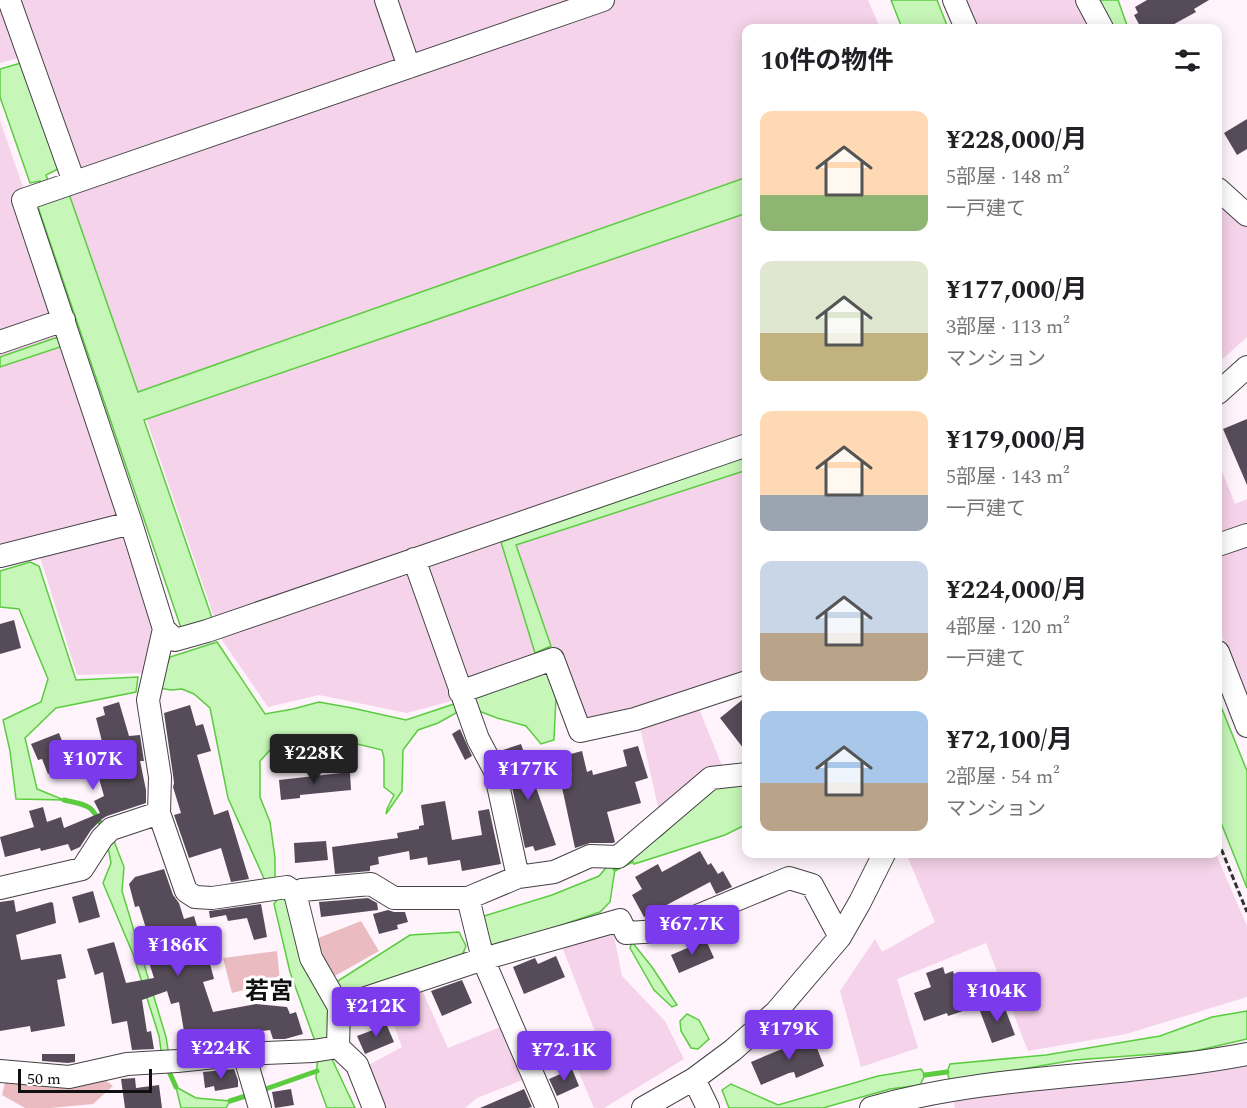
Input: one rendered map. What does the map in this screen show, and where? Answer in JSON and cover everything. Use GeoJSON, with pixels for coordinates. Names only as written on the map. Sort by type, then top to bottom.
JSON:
{"type":"FeatureCollection","features":[{"type":"Feature","properties":{"kind":"street"},"geometry":{"type":"LineString","coordinates":[[9,0],[57,188]]}},
{"type":"Feature","properties":{"kind":"street"},"geometry":{"type":"LineString","coordinates":[[386,0],[409,67]]}},
{"type":"Feature","properties":{"kind":"street"},"geometry":{"type":"LineString","coordinates":[[603,0],[23,200],[131,522],[164,628],[175,640],[742,447]]}},
{"type":"Feature","properties":{"kind":"street"},"geometry":{"type":"LineString","coordinates":[[954,0],[964,24]]}},
{"type":"Feature","properties":{"kind":"street"},"geometry":{"type":"LineString","coordinates":[[1087,0],[1100,24]]}},
{"type":"Feature","properties":{"kind":"street"},"geometry":{"type":"LineString","coordinates":[[1222,192],[1247,214]]}},
{"type":"Feature","properties":{"kind":"street"},"geometry":{"type":"LineString","coordinates":[[0,342],[64,320]]}},
{"type":"Feature","properties":{"kind":"street"},"geometry":{"type":"LineString","coordinates":[[1222,389],[1247,367]]}},
{"type":"Feature","properties":{"kind":"street"},"geometry":{"type":"LineString","coordinates":[[0,556],[131,522]]}},
{"type":"Feature","properties":{"kind":"street"},"geometry":{"type":"LineString","coordinates":[[1222,544],[1247,535]]}},
{"type":"Feature","properties":{"kind":"street"},"geometry":{"type":"LineString","coordinates":[[414,559],[478,739],[495,771],[518,877]]}},
{"type":"Feature","properties":{"kind":"street"},"geometry":{"type":"LineString","coordinates":[[164,628],[148,700],[160,777],[159,813],[186,891],[195,897],[212,898],[282,890],[371,884],[394,898],[468,898],[518,877],[554,872],[590,856],[618,857],[711,778],[742,775]]}},
{"type":"Feature","properties":{"kind":"street"},"geometry":{"type":"LineString","coordinates":[[464,701],[553,659],[580,731],[635,719],[742,684]]}},
{"type":"Feature","properties":{"kind":"street"},"geometry":{"type":"LineString","coordinates":[[1222,662],[1247,726]]}},
{"type":"Feature","properties":{"kind":"street"},"geometry":{"type":"LineString","coordinates":[[0,888],[82,869],[107,833],[159,813]]}},
{"type":"Feature","properties":{"kind":"street"},"geometry":{"type":"LineString","coordinates":[[643,1108],[694,1079],[733,1050],[776,1012],[840,937],[882,858]]}},
{"type":"Feature","properties":{"kind":"street"},"geometry":{"type":"LineString","coordinates":[[333,996],[483,959],[620,920],[626,933],[661,932],[789,878],[812,885],[840,937]]}},
{"type":"Feature","properties":{"kind":"street"},"geometry":{"type":"LineString","coordinates":[[282,890],[311,958],[333,996],[338,1047],[357,1065],[374,1108]]}},
{"type":"Feature","properties":{"kind":"street"},"geometry":{"type":"LineString","coordinates":[[468,898],[483,959],[547,1108]]}},
{"type":"Feature","properties":{"kind":"street"},"geometry":{"type":"LineString","coordinates":[[0,1071],[69,1077],[127,1064],[244,1054],[313,1051],[338,1047]]}},
{"type":"Feature","properties":{"kind":"street"},"geometry":{"type":"LineString","coordinates":[[244,1054],[260,1108]]}},
{"type":"Feature","properties":{"kind":"street"},"geometry":{"type":"LineString","coordinates":[[871,1108],[930,1094],[1032,1079],[1173,1066],[1247,1054]]}},
{"type":"Feature","properties":{"kind":"street"},"geometry":{"type":"LineString","coordinates":[[694,1079],[708,1108]]}},
{"type":"Feature","properties":{"kind":"path"},"geometry":{"type":"LineString","coordinates":[[1222,851],[1247,912]]}},
{"type":"Feature","properties":{"kind":"shaded area"},"geometry":{"type":"Polygon","coordinates":[[[0,0],[868,0],[878,24],[742,24],[742,678],[693,694],[723,768],[660,815],[636,710],[586,722],[559,650],[455,700],[407,713],[319,695],[268,707],[222,640],[22,57],[0,63],[0,0]]]}},
{"type":"Feature","properties":{"kind":"shaded area"},"geometry":{"type":"Polygon","coordinates":[[[891,0],[937,0],[946,24],[900,24],[891,0]]]}},
{"type":"Feature","properties":{"kind":"shaded area"},"geometry":{"type":"Polygon","coordinates":[[[963,0],[1076,0],[1089,24],[973,24],[963,0]]]}},
{"type":"Feature","properties":{"kind":"shaded area"},"geometry":{"type":"Polygon","coordinates":[[[1094,0],[1118,0],[1127,24],[1108,24],[1094,0]]]}},
{"type":"Feature","properties":{"kind":"shaded area"},"geometry":{"type":"Polygon","coordinates":[[[21,63],[58,169],[46,175],[54,197],[68,191],[138,392],[742,179],[742,215],[144,420],[212,618],[181,628],[37,204],[47,199],[40,181],[30,183],[0,97],[0,69],[21,63]]]}},
{"type":"Feature","properties":{"kind":"shaded area"},"geometry":{"type":"Polygon","coordinates":[[[0,120],[165,603],[146,673],[77,675],[35,541],[0,550],[0,120]]]}},
{"type":"Feature","properties":{"kind":"shaded area"},"geometry":{"type":"Polygon","coordinates":[[[1222,202],[1247,223],[1247,337],[1222,359],[1222,202]]]}},
{"type":"Feature","properties":{"kind":"shaded area"},"geometry":{"type":"Polygon","coordinates":[[[58,337],[60,347],[0,367],[0,357],[58,337]]]}},
{"type":"Feature","properties":{"kind":"shaded area"},"geometry":{"type":"Polygon","coordinates":[[[742,458],[742,472],[516,545],[551,646],[535,653],[501,542],[742,458]]]}},
{"type":"Feature","properties":{"kind":"shaded area"},"geometry":{"type":"Polygon","coordinates":[[[1222,471],[1235,504],[1247,499],[1247,699],[1222,637],[1222,471]]]}},
{"type":"Feature","properties":{"kind":"shaded area"},"geometry":{"type":"Polygon","coordinates":[[[30,562],[39,566],[76,680],[138,677],[136,692],[56,708],[25,738],[37,789],[64,800],[16,799],[10,751],[3,720],[41,702],[48,679],[19,609],[0,607],[0,571],[30,562]]]}},
{"type":"Feature","properties":{"kind":"shaded area"},"geometry":{"type":"Polygon","coordinates":[[[217,642],[265,714],[319,702],[406,720],[454,704],[457,708],[456,713],[418,730],[403,750],[402,791],[386,814],[394,795],[384,787],[382,750],[345,741],[271,749],[260,761],[260,797],[270,822],[275,858],[275,882],[266,883],[228,798],[210,708],[194,694],[182,689],[159,688],[170,657],[217,642]]]}},
{"type":"Feature","properties":{"kind":"shaded area"},"geometry":{"type":"Polygon","coordinates":[[[547,671],[556,697],[554,740],[541,744],[526,726],[476,710],[473,693],[547,671]]]}},
{"type":"Feature","properties":{"kind":"shaded area"},"geometry":{"type":"Polygon","coordinates":[[[1222,709],[1247,771],[1247,888],[1222,825],[1222,709]]]}},
{"type":"Feature","properties":{"kind":"shaded area"},"geometry":{"type":"Polygon","coordinates":[[[742,781],[742,826],[725,835],[634,864],[628,856],[661,836],[718,783],[742,781]]]}},
{"type":"Feature","properties":{"kind":"shaded area"},"geometry":{"type":"Polygon","coordinates":[[[114,841],[124,867],[122,891],[166,1037],[169,1056],[162,1057],[159,1036],[133,954],[103,883],[111,863],[108,847],[114,841]]]}},
{"type":"Feature","properties":{"kind":"shaded area"},"geometry":{"type":"Polygon","coordinates":[[[908,858],[1218,858],[1247,926],[1247,997],[1126,1034],[1028,1051],[986,943],[897,979],[918,1048],[861,1067],[840,991],[875,939],[882,952],[935,922],[908,858]]]}},
{"type":"Feature","properties":{"kind":"shaded area"},"geometry":{"type":"Polygon","coordinates":[[[610,863],[615,869],[610,902],[600,912],[493,948],[488,937],[484,916],[552,895],[599,876],[610,863]]]}},
{"type":"Feature","properties":{"kind":"shaded area"},"geometry":{"type":"Polygon","coordinates":[[[280,895],[291,906],[330,1003],[329,1040],[316,1044],[290,972],[274,904],[280,895]]]}},
{"type":"Feature","properties":{"kind":"shaded area"},"geometry":{"type":"Polygon","coordinates":[[[361,921],[379,951],[333,977],[313,940],[361,921]]]}},
{"type":"Feature","properties":{"kind":"shaded area"},"geometry":{"type":"Polygon","coordinates":[[[613,931],[622,976],[665,1021],[684,1059],[604,1108],[594,1108],[577,1068],[602,1050],[561,944],[613,931]]]}},
{"type":"Feature","properties":{"kind":"shaded area"},"geometry":{"type":"Polygon","coordinates":[[[459,932],[466,946],[461,958],[347,995],[330,986],[410,935],[459,932]]]}},
{"type":"Feature","properties":{"kind":"shaded area"},"geometry":{"type":"Polygon","coordinates":[[[632,942],[677,1005],[672,1007],[654,990],[630,948],[632,942]]]}},
{"type":"Feature","properties":{"kind":"shaded area"},"geometry":{"type":"Polygon","coordinates":[[[277,951],[280,981],[232,993],[223,958],[277,951]]]}},
{"type":"Feature","properties":{"kind":"shaded area"},"geometry":{"type":"Polygon","coordinates":[[[421,988],[448,1048],[503,1026],[525,1079],[477,1098],[465,1108],[379,1108],[365,1067],[402,1047],[384,999],[421,988]]]}},
{"type":"Feature","properties":{"kind":"shaded area"},"geometry":{"type":"Polygon","coordinates":[[[1247,1011],[1247,1039],[1195,1051],[1075,1060],[950,1081],[947,1072],[950,1064],[1046,1055],[1160,1036],[1212,1017],[1247,1011]]]}},
{"type":"Feature","properties":{"kind":"shaded area"},"geometry":{"type":"Polygon","coordinates":[[[687,1014],[699,1020],[709,1039],[698,1049],[691,1048],[681,1031],[680,1021],[687,1014]]]}},
{"type":"Feature","properties":{"kind":"shaded area"},"geometry":{"type":"Polygon","coordinates":[[[318,1055],[330,1055],[355,1108],[327,1108],[316,1078],[318,1055]]]}},
{"type":"Feature","properties":{"kind":"shaded area"},"geometry":{"type":"Polygon","coordinates":[[[1247,1063],[1247,1108],[955,1108],[953,1100],[1189,1073],[1247,1063]]]}},
{"type":"Feature","properties":{"kind":"shaded area"},"geometry":{"type":"Polygon","coordinates":[[[921,1069],[925,1075],[920,1085],[890,1089],[823,1108],[729,1108],[722,1090],[731,1084],[778,1105],[878,1076],[921,1069]]]}},
{"type":"Feature","properties":{"kind":"shaded area"},"geometry":{"type":"Polygon","coordinates":[[[100,1076],[113,1086],[93,1104],[25,1108],[2,1095],[5,1083],[63,1088],[100,1076]]]}},
{"type":"Feature","properties":{"kind":"shaded area"},"geometry":{"type":"Polygon","coordinates":[[[176,1087],[196,1098],[230,1101],[226,1108],[181,1108],[176,1087]]]}},
{"type":"Feature","properties":{"kind":"building"},"geometry":{"type":"Polygon","coordinates":[[[1147,0],[1209,0],[1194,9],[1196,12],[1174,24],[1139,24],[1134,15],[1138,13],[1135,7],[1147,0]]]}},
{"type":"Feature","properties":{"kind":"building"},"geometry":{"type":"Polygon","coordinates":[[[1247,119],[1247,149],[1237,155],[1224,133],[1247,119]]]}},
{"type":"Feature","properties":{"kind":"building"},"geometry":{"type":"Polygon","coordinates":[[[1247,419],[1247,485],[1223,429],[1247,419]]]}},
{"type":"Feature","properties":{"kind":"building"},"geometry":{"type":"Polygon","coordinates":[[[14,620],[21,648],[0,654],[0,624],[14,620]]]}},
{"type":"Feature","properties":{"kind":"building"},"geometry":{"type":"Polygon","coordinates":[[[742,700],[742,747],[720,718],[742,700]]]}},
{"type":"Feature","properties":{"kind":"building"},"geometry":{"type":"Polygon","coordinates":[[[119,702],[129,736],[140,735],[144,761],[140,761],[146,790],[146,803],[102,819],[91,830],[80,847],[71,851],[68,844],[5,857],[0,837],[34,827],[29,811],[43,807],[47,822],[61,817],[64,828],[100,813],[94,801],[104,796],[93,757],[105,753],[96,718],[105,715],[103,707],[119,702]]]}},
{"type":"Feature","properties":{"kind":"building"},"geometry":{"type":"Polygon","coordinates":[[[190,705],[196,726],[203,724],[211,751],[197,755],[214,815],[228,810],[249,879],[231,882],[221,848],[189,858],[174,815],[181,813],[173,787],[164,713],[190,705]]]}},
{"type":"Feature","properties":{"kind":"building"},"geometry":{"type":"Polygon","coordinates":[[[460,729],[472,756],[465,760],[452,734],[460,729]]]}},
{"type":"Feature","properties":{"kind":"building"},"geometry":{"type":"Polygon","coordinates":[[[59,733],[71,765],[48,774],[42,759],[38,760],[31,744],[59,733]]]}},
{"type":"Feature","properties":{"kind":"building"},"geometry":{"type":"Polygon","coordinates":[[[521,744],[556,845],[535,851],[533,846],[525,848],[508,768],[500,751],[521,744]]]}},
{"type":"Feature","properties":{"kind":"building"},"geometry":{"type":"Polygon","coordinates":[[[638,746],[648,778],[635,782],[641,803],[607,812],[615,842],[590,843],[575,848],[560,778],[572,775],[567,755],[582,751],[587,772],[592,770],[593,775],[627,766],[623,750],[638,746]]]}},
{"type":"Feature","properties":{"kind":"building"},"geometry":{"type":"Polygon","coordinates":[[[350,772],[351,790],[300,795],[300,798],[281,800],[279,780],[350,772]]]}},
{"type":"Feature","properties":{"kind":"building"},"geometry":{"type":"Polygon","coordinates":[[[445,801],[452,840],[482,835],[478,811],[489,809],[501,864],[462,871],[460,860],[428,865],[427,857],[410,860],[409,851],[378,857],[379,864],[370,866],[370,871],[335,874],[332,847],[398,838],[397,833],[419,829],[419,826],[424,825],[421,805],[445,801]]]}},
{"type":"Feature","properties":{"kind":"building"},"geometry":{"type":"Polygon","coordinates":[[[326,841],[328,860],[295,863],[294,843],[326,841]]]}},
{"type":"Feature","properties":{"kind":"building"},"geometry":{"type":"Polygon","coordinates":[[[700,851],[708,865],[711,863],[718,874],[723,871],[732,887],[716,894],[710,882],[644,917],[632,895],[642,889],[635,877],[658,864],[662,872],[700,851]]]}},
{"type":"Feature","properties":{"kind":"building"},"geometry":{"type":"Polygon","coordinates":[[[164,869],[184,919],[194,916],[199,933],[196,934],[204,962],[209,960],[214,979],[203,982],[213,1012],[256,1004],[287,1007],[290,1014],[296,1012],[303,1034],[285,1039],[273,1039],[270,1030],[229,1036],[230,1042],[198,1045],[198,1041],[186,1043],[179,1002],[171,1004],[167,991],[142,1000],[147,1032],[151,1031],[154,1049],[132,1050],[127,1021],[112,1024],[103,972],[95,975],[87,949],[114,942],[126,983],[154,978],[142,940],[149,938],[139,906],[135,907],[129,884],[135,877],[164,869]]]}},
{"type":"Feature","properties":{"kind":"building"},"geometry":{"type":"Polygon","coordinates":[[[93,891],[100,917],[79,923],[72,897],[93,891]]]}},
{"type":"Feature","properties":{"kind":"building"},"geometry":{"type":"Polygon","coordinates":[[[368,898],[377,903],[378,910],[321,917],[319,902],[368,898]]]}},
{"type":"Feature","properties":{"kind":"building"},"geometry":{"type":"Polygon","coordinates":[[[14,900],[16,912],[53,903],[56,923],[16,935],[21,960],[61,954],[66,978],[57,980],[65,1026],[31,1032],[30,1026],[0,1031],[0,902],[14,900]]]}},
{"type":"Feature","properties":{"kind":"building"},"geometry":{"type":"Polygon","coordinates":[[[261,904],[267,937],[254,940],[247,918],[228,921],[226,915],[210,918],[209,911],[261,904]]]}},
{"type":"Feature","properties":{"kind":"building"},"geometry":{"type":"Polygon","coordinates":[[[388,910],[405,912],[408,922],[397,925],[398,929],[379,934],[373,914],[388,910]]]}},
{"type":"Feature","properties":{"kind":"building"},"geometry":{"type":"Polygon","coordinates":[[[706,940],[714,958],[679,973],[671,955],[706,940]]]}},
{"type":"Feature","properties":{"kind":"building"},"geometry":{"type":"Polygon","coordinates":[[[556,956],[565,977],[524,994],[513,967],[535,958],[538,964],[556,956]]]}},
{"type":"Feature","properties":{"kind":"building"},"geometry":{"type":"Polygon","coordinates":[[[943,967],[945,974],[953,971],[955,978],[969,973],[981,1005],[924,1021],[914,993],[931,987],[926,973],[943,967]]]}},
{"type":"Feature","properties":{"kind":"building"},"geometry":{"type":"Polygon","coordinates":[[[462,980],[472,1003],[442,1016],[431,991],[462,980]]]}},
{"type":"Feature","properties":{"kind":"building"},"geometry":{"type":"Polygon","coordinates":[[[1003,1003],[1015,1035],[992,1043],[980,1011],[1003,1003]]]}},
{"type":"Feature","properties":{"kind":"building"},"geometry":{"type":"Polygon","coordinates":[[[385,1021],[394,1042],[365,1054],[357,1036],[373,1030],[372,1026],[385,1021]]]}},
{"type":"Feature","properties":{"kind":"building"},"geometry":{"type":"Polygon","coordinates":[[[804,1035],[806,1041],[813,1038],[824,1066],[796,1078],[794,1072],[789,1073],[761,1085],[751,1062],[789,1046],[787,1042],[804,1035]]]}},
{"type":"Feature","properties":{"kind":"building"},"geometry":{"type":"Polygon","coordinates":[[[42,1054],[75,1054],[75,1062],[42,1061],[42,1054]]]}},
{"type":"Feature","properties":{"kind":"building"},"geometry":{"type":"Polygon","coordinates":[[[234,1069],[238,1087],[215,1091],[214,1086],[205,1088],[203,1072],[234,1069]]]}},
{"type":"Feature","properties":{"kind":"building"},"geometry":{"type":"Polygon","coordinates":[[[572,1069],[579,1086],[557,1096],[549,1079],[572,1069]]]}},
{"type":"Feature","properties":{"kind":"building"},"geometry":{"type":"Polygon","coordinates":[[[135,1078],[136,1088],[159,1085],[162,1108],[125,1108],[121,1079],[135,1078]]]}},
{"type":"Feature","properties":{"kind":"building"},"geometry":{"type":"Polygon","coordinates":[[[291,1089],[294,1105],[275,1108],[272,1092],[291,1089]]]}},
{"type":"Feature","properties":{"kind":"building"},"geometry":{"type":"Polygon","coordinates":[[[524,1089],[532,1107],[480,1108],[524,1089]]]}},
{"type":"Feature","properties":{"kind":"waterway"},"geometry":{"type":"LineString","coordinates":[[64,800],[89,807],[96,814],[103,828]]}},
{"type":"Feature","properties":{"kind":"waterway"},"geometry":{"type":"LineString","coordinates":[[615,869],[631,861]]}},
{"type":"Feature","properties":{"kind":"waterway"},"geometry":{"type":"LineString","coordinates":[[167,1067],[176,1087]]}},
{"type":"Feature","properties":{"kind":"waterway"},"geometry":{"type":"LineString","coordinates":[[260,1091],[317,1071]]}},
{"type":"Feature","properties":{"kind":"waterway"},"geometry":{"type":"LineString","coordinates":[[925,1075],[947,1072]]}},
{"type":"Feature","properties":{"kind":"waterway"},"geometry":{"type":"LineString","coordinates":[[230,1101],[252,1094]]}},
{"type":"Feature","properties":{"kind":"district","name":"若宮"},"geometry":{"type":"Point","coordinates":[269,991]}}]}
